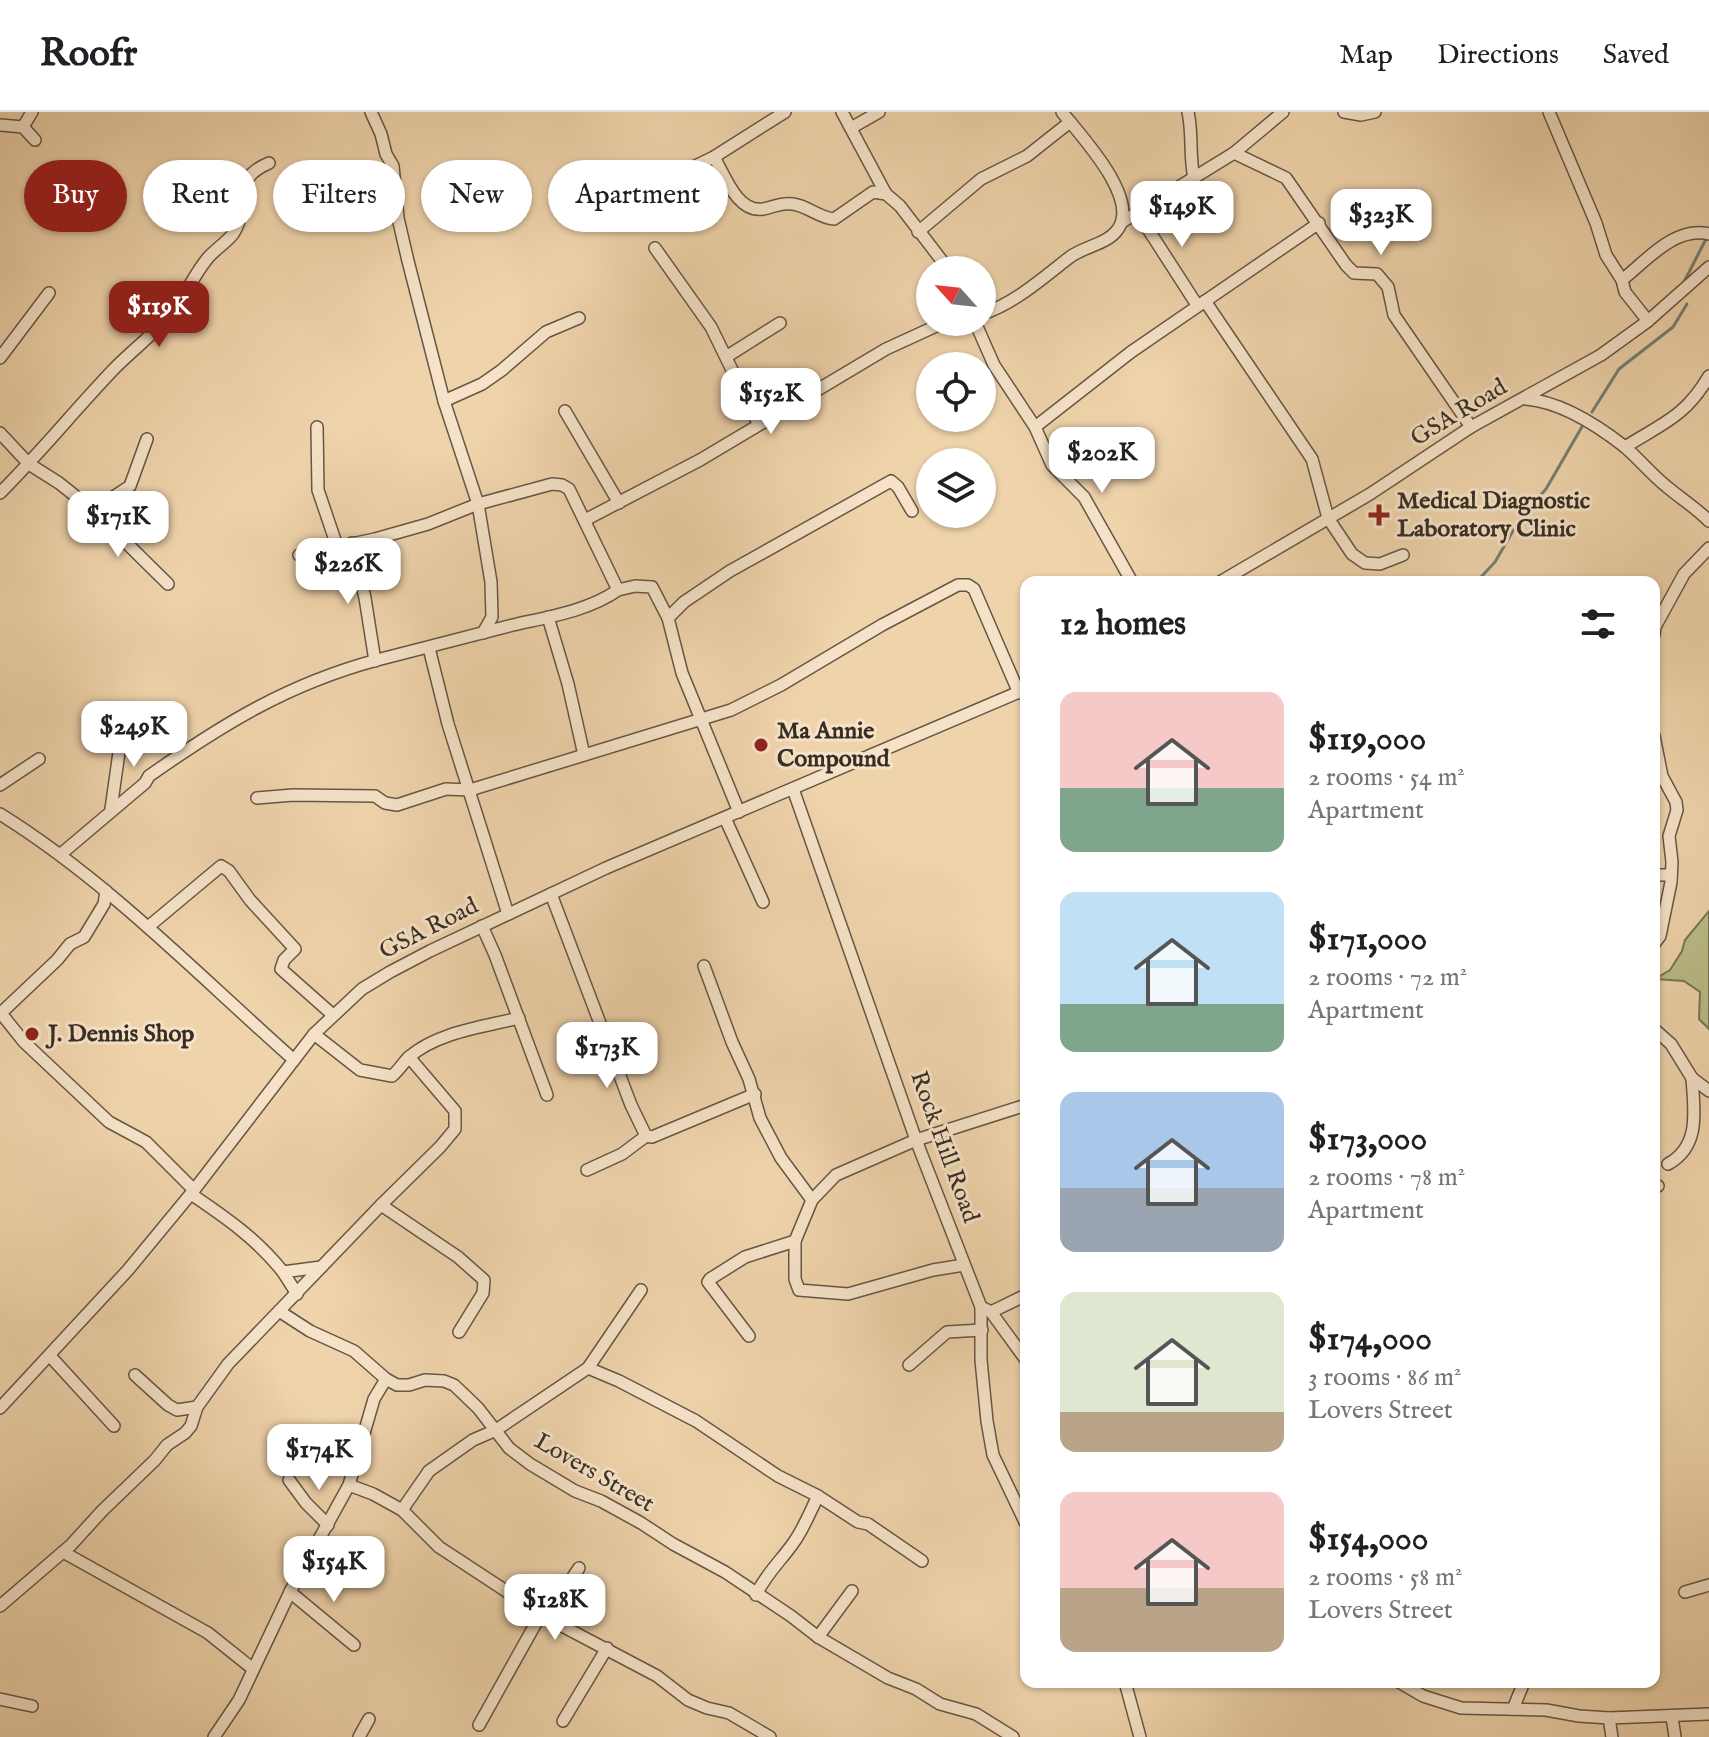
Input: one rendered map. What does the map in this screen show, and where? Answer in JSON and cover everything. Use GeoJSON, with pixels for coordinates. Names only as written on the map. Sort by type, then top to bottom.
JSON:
{"type":"FeatureCollection","features":[{"type":"Feature","properties":{"kind":"street"},"geometry":{"type":"LineString","coordinates":[[23,127],[32,112]]}},
{"type":"Feature","properties":{"kind":"street"},"geometry":{"type":"LineString","coordinates":[[371,112],[393,166],[398,218],[444,401],[478,504],[491,582],[492,617],[498,629]]}},
{"type":"Feature","properties":{"kind":"street"},"geometry":{"type":"LineString","coordinates":[[708,160],[785,112]]}},
{"type":"Feature","properties":{"kind":"street"},"geometry":{"type":"LineString","coordinates":[[842,112],[886,194],[900,206],[938,256]]}},
{"type":"Feature","properties":{"kind":"street"},"geometry":{"type":"LineString","coordinates":[[851,128],[879,112]]}},
{"type":"Feature","properties":{"kind":"street"},"geometry":{"type":"LineString","coordinates":[[1188,112],[1194,178]]}},
{"type":"Feature","properties":{"kind":"street"},"geometry":{"type":"LineString","coordinates":[[996,306],[1081,249],[1107,239],[1122,222],[1234,153],[1283,112]]}},
{"type":"Feature","properties":{"kind":"street"},"geometry":{"type":"LineString","coordinates":[[1344,112],[1361,115],[1375,112]]}},
{"type":"Feature","properties":{"kind":"street"},"geometry":{"type":"LineString","coordinates":[[1549,112],[1596,223],[1606,255],[1622,280],[1625,292],[1648,321]]}},
{"type":"Feature","properties":{"kind":"street"},"geometry":{"type":"LineString","coordinates":[[918,232],[981,179],[1027,156],[1069,116],[1119,192],[1124,212],[1122,222]]}},
{"type":"Feature","properties":{"kind":"street"},"geometry":{"type":"LineString","coordinates":[[0,125],[23,127],[35,140]]}},
{"type":"Feature","properties":{"kind":"street"},"geometry":{"type":"LineString","coordinates":[[1234,153],[1286,178],[1354,273],[1377,274],[1386,284],[1394,315],[1471,427]]}},
{"type":"Feature","properties":{"kind":"street"},"geometry":{"type":"LineString","coordinates":[[714,157],[739,200],[749,208],[761,210],[781,203],[795,204],[834,219],[873,192],[886,194]]}},
{"type":"Feature","properties":{"kind":"street"},"geometry":{"type":"LineString","coordinates":[[0,493],[175,309],[208,257],[232,236],[238,222],[246,179],[255,169],[269,163]]}},
{"type":"Feature","properties":{"kind":"street"},"geometry":{"type":"LineString","coordinates":[[1137,212],[1312,459],[1328,518],[1352,554],[1365,563],[1380,564],[1403,555]]}},
{"type":"Feature","properties":{"kind":"street"},"geometry":{"type":"LineString","coordinates":[[1035,427],[1131,352],[1319,223]]}},
{"type":"Feature","properties":{"kind":"street"},"geometry":{"type":"LineString","coordinates":[[1622,280],[1667,243],[1690,233],[1706,234]]}},
{"type":"Feature","properties":{"kind":"street"},"geometry":{"type":"LineString","coordinates":[[655,248],[700,309],[758,423]]}},
{"type":"Feature","properties":{"kind":"street","name":"GSA Road"},"geometry":{"type":"LineString","coordinates":[[1230,576],[1370,494],[1471,427],[1601,355],[1648,321],[1709,267]]}},
{"type":"Feature","properties":{"kind":"street"},"geometry":{"type":"LineString","coordinates":[[0,358],[49,293]]}},
{"type":"Feature","properties":{"kind":"street"},"geometry":{"type":"LineString","coordinates":[[444,401],[492,377],[546,332],[579,318]]}},
{"type":"Feature","properties":{"kind":"street"},"geometry":{"type":"LineString","coordinates":[[726,357],[780,323]]}},
{"type":"Feature","properties":{"kind":"street"},"geometry":{"type":"LineString","coordinates":[[585,520],[700,460],[886,349],[916,335]]}},
{"type":"Feature","properties":{"kind":"street"},"geometry":{"type":"LineString","coordinates":[[981,336],[994,365],[1035,427],[1052,465],[1084,497],[1129,576]]}},
{"type":"Feature","properties":{"kind":"street"},"geometry":{"type":"LineString","coordinates":[[1625,447],[1684,411],[1709,376]]}},
{"type":"Feature","properties":{"kind":"street"},"geometry":{"type":"LineString","coordinates":[[1525,399],[1565,408],[1625,447],[1663,484],[1709,521]]}},
{"type":"Feature","properties":{"kind":"street"},"geometry":{"type":"LineString","coordinates":[[565,411],[619,503]]}},
{"type":"Feature","properties":{"kind":"street"},"geometry":{"type":"LineString","coordinates":[[317,427],[318,490],[337,546]]}},
{"type":"Feature","properties":{"kind":"street"},"geometry":{"type":"LineString","coordinates":[[0,433],[29,464],[93,510],[168,584]]}},
{"type":"Feature","properties":{"kind":"street"},"geometry":{"type":"LineString","coordinates":[[93,510],[130,486],[147,439]]}},
{"type":"Feature","properties":{"kind":"street"},"geometry":{"type":"LineString","coordinates":[[668,618],[684,602],[730,571],[891,481],[912,511]]}},
{"type":"Feature","properties":{"kind":"street"},"geometry":{"type":"LineString","coordinates":[[299,555],[428,524],[478,504],[552,484],[562,485],[569,489],[592,542],[618,590]]}},
{"type":"Feature","properties":{"kind":"street"},"geometry":{"type":"LineString","coordinates":[[352,543],[375,661]]}},
{"type":"Feature","properties":{"kind":"street"},"geometry":{"type":"LineString","coordinates":[[1660,618],[1684,574],[1709,548]]}},
{"type":"Feature","properties":{"kind":"street"},"geometry":{"type":"LineString","coordinates":[[257,798],[375,796],[385,803],[397,805],[446,789],[470,790],[731,710],[958,585],[968,585],[974,589],[1020,687]]}},
{"type":"Feature","properties":{"kind":"street"},"geometry":{"type":"LineString","coordinates":[[61,854],[145,783],[149,776],[216,729],[308,682],[375,661],[577,609],[618,590],[635,586],[652,587],[668,618],[682,673],[739,812]]}},
{"type":"Feature","properties":{"kind":"street"},"geometry":{"type":"LineString","coordinates":[[483,633],[492,617]]}},
{"type":"Feature","properties":{"kind":"street"},"geometry":{"type":"LineString","coordinates":[[548,617],[568,684],[584,755]]}},
{"type":"Feature","properties":{"kind":"street"},"geometry":{"type":"LineString","coordinates":[[429,648],[448,724],[508,914]]}},
{"type":"Feature","properties":{"kind":"street","name":"GSA Road"},"geometry":{"type":"LineString","coordinates":[[0,1408],[128,1270],[314,1034],[362,989],[390,972],[551,894],[1020,692]]}},
{"type":"Feature","properties":{"kind":"street"},"geometry":{"type":"LineString","coordinates":[[111,809],[123,724]]}},
{"type":"Feature","properties":{"kind":"street"},"geometry":{"type":"LineString","coordinates":[[0,785],[39,759]]}},
{"type":"Feature","properties":{"kind":"street"},"geometry":{"type":"LineString","coordinates":[[1660,766],[1676,802],[1669,836],[1671,875],[1660,936]]}},
{"type":"Feature","properties":{"kind":"street","name":"Rock Hill Road"},"geometry":{"type":"LineString","coordinates":[[793,789],[916,1140],[964,1265],[986,1310],[982,1330],[984,1390],[993,1455],[1020,1511]]}},
{"type":"Feature","properties":{"kind":"street"},"geometry":{"type":"LineString","coordinates":[[0,814],[61,854],[106,891],[294,1060]]}},
{"type":"Feature","properties":{"kind":"street"},"geometry":{"type":"LineString","coordinates":[[725,818],[763,902]]}},
{"type":"Feature","properties":{"kind":"street"},"geometry":{"type":"LineString","coordinates":[[148,927],[221,866],[229,871],[250,900],[295,949],[284,960],[281,969],[333,1015]]}},
{"type":"Feature","properties":{"kind":"street"},"geometry":{"type":"LineString","coordinates":[[1660,875],[1671,875]]}},
{"type":"Feature","properties":{"kind":"street"},"geometry":{"type":"LineString","coordinates":[[106,891],[104,904],[84,937],[70,944],[57,960],[0,1012],[24,1042],[109,1122],[146,1142],[192,1192],[267,1252],[297,1294]]}},
{"type":"Feature","properties":{"kind":"street"},"geometry":{"type":"LineString","coordinates":[[551,894],[631,1105],[646,1136]]}},
{"type":"Feature","properties":{"kind":"street"},"geometry":{"type":"LineString","coordinates":[[482,926],[547,1095]]}},
{"type":"Feature","properties":{"kind":"street"},"geometry":{"type":"LineString","coordinates":[[704,966],[755,1094],[757,1112],[781,1158],[812,1200]]}},
{"type":"Feature","properties":{"kind":"street"},"geometry":{"type":"LineString","coordinates":[[314,1034],[360,1070],[392,1076],[409,1057],[454,1034],[519,1018]]}},
{"type":"Feature","properties":{"kind":"street"},"geometry":{"type":"LineString","coordinates":[[1660,1034],[1671,1044],[1692,1078],[1709,1091]]}},
{"type":"Feature","properties":{"kind":"street"},"geometry":{"type":"LineString","coordinates":[[0,1606],[63,1552],[161,1451],[185,1433],[191,1426],[197,1407],[228,1364],[455,1129],[455,1111],[409,1057]]}},
{"type":"Feature","properties":{"kind":"street"},"geometry":{"type":"LineString","coordinates":[[1668,1164],[1680,1157],[1694,1133],[1692,1078]]}},
{"type":"Feature","properties":{"kind":"street"},"geometry":{"type":"LineString","coordinates":[[587,1170],[622,1154],[646,1136],[652,1137],[755,1094]]}},
{"type":"Feature","properties":{"kind":"street"},"geometry":{"type":"LineString","coordinates":[[964,1265],[933,1270],[848,1294],[799,1290],[795,1279],[795,1241],[812,1200],[836,1175],[916,1140],[1020,1107]]}},
{"type":"Feature","properties":{"kind":"street"},"geometry":{"type":"LineString","coordinates":[[381,1205],[458,1257],[484,1280],[483,1293],[459,1332]]}},
{"type":"Feature","properties":{"kind":"street"},"geometry":{"type":"LineString","coordinates":[[749,1336],[708,1282],[745,1257],[795,1241]]}},
{"type":"Feature","properties":{"kind":"street"},"geometry":{"type":"LineString","coordinates":[[283,1272],[321,1267]]}},
{"type":"Feature","properties":{"kind":"street"},"geometry":{"type":"LineString","coordinates":[[402,1510],[429,1471],[588,1368],[641,1290]]}},
{"type":"Feature","properties":{"kind":"street"},"geometry":{"type":"LineString","coordinates":[[1020,1297],[986,1310],[1020,1352]]}},
{"type":"Feature","properties":{"kind":"street"},"geometry":{"type":"LineString","coordinates":[[214,1737],[239,1700],[290,1592],[349,1485],[374,1399],[386,1379],[354,1351],[310,1331],[279,1311]]}},
{"type":"Feature","properties":{"kind":"street"},"geometry":{"type":"LineString","coordinates":[[909,1365],[947,1332],[982,1330]]}},
{"type":"Feature","properties":{"kind":"street"},"geometry":{"type":"LineString","coordinates":[[50,1356],[114,1426]]}},
{"type":"Feature","properties":{"kind":"street"},"geometry":{"type":"LineString","coordinates":[[588,1368],[696,1421],[778,1476],[898,1543],[922,1561]]}},
{"type":"Feature","properties":{"kind":"street"},"geometry":{"type":"LineString","coordinates":[[135,1375],[177,1410],[197,1407]]}},
{"type":"Feature","properties":{"kind":"street","name":"Lovers Street"},"geometry":{"type":"LineString","coordinates":[[386,1379],[397,1385],[425,1380],[454,1385],[466,1394],[509,1448],[530,1464],[725,1572],[818,1637],[888,1678],[916,1689],[940,1704],[976,1714],[1013,1737]]}},
{"type":"Feature","properties":{"kind":"street"},"geometry":{"type":"LineString","coordinates":[[289,1480],[328,1525]]}},
{"type":"Feature","properties":{"kind":"street"},"geometry":{"type":"LineString","coordinates":[[349,1485],[402,1510],[439,1547],[543,1615],[657,1676],[688,1700],[729,1713],[770,1737]]}},
{"type":"Feature","properties":{"kind":"street"},"geometry":{"type":"LineString","coordinates":[[756,1595],[771,1568],[797,1537],[818,1496]]}},
{"type":"Feature","properties":{"kind":"street"},"geometry":{"type":"LineString","coordinates":[[63,1552],[208,1633],[253,1669]]}},
{"type":"Feature","properties":{"kind":"street"},"geometry":{"type":"LineString","coordinates":[[479,1725],[543,1615],[579,1568]]}},
{"type":"Feature","properties":{"kind":"street"},"geometry":{"type":"LineString","coordinates":[[1685,1592],[1709,1585]]}},
{"type":"Feature","properties":{"kind":"street"},"geometry":{"type":"LineString","coordinates":[[818,1637],[852,1591]]}},
{"type":"Feature","properties":{"kind":"street"},"geometry":{"type":"LineString","coordinates":[[290,1592],[354,1645]]}},
{"type":"Feature","properties":{"kind":"street"},"geometry":{"type":"LineString","coordinates":[[563,1721],[607,1648]]}},
{"type":"Feature","properties":{"kind":"street"},"geometry":{"type":"LineString","coordinates":[[1127,1688],[1140,1737]]}},
{"type":"Feature","properties":{"kind":"street"},"geometry":{"type":"LineString","coordinates":[[1409,1688],[1423,1696],[1461,1708],[1546,1710],[1609,1718],[1709,1714]]}},
{"type":"Feature","properties":{"kind":"street"},"geometry":{"type":"LineString","coordinates":[[1513,1709],[1522,1688]]}},
{"type":"Feature","properties":{"kind":"street"},"geometry":{"type":"LineString","coordinates":[[0,1699],[32,1706]]}},
{"type":"Feature","properties":{"kind":"street"},"geometry":{"type":"LineString","coordinates":[[1672,1717],[1675,1737]]}},
{"type":"Feature","properties":{"kind":"street"},"geometry":{"type":"LineString","coordinates":[[1609,1718],[1612,1737]]}},
{"type":"Feature","properties":{"kind":"street"},"geometry":{"type":"LineString","coordinates":[[359,1737],[369,1719]]}},
{"type":"Feature","properties":{"kind":"green space"},"geometry":{"type":"Polygon","coordinates":[[[1709,911],[1709,1029],[1699,1019],[1700,992],[1684,981],[1660,979],[1660,976],[1670,970],[1685,940],[1709,911]]]}},
{"type":"Feature","properties":{"kind":"waterway"},"geometry":{"type":"LineString","coordinates":[[1685,280],[1707,237]]}},
{"type":"Feature","properties":{"kind":"waterway"},"geometry":{"type":"LineString","coordinates":[[1592,412],[1619,369],[1673,327],[1687,304]]}},
{"type":"Feature","properties":{"kind":"waterway"},"geometry":{"type":"LineString","coordinates":[[1482,576],[1495,562],[1521,517],[1546,489],[1583,425]]}},
{"type":"Feature","properties":{"kind":"place","name":"Medical Diagnostic Laboratory Clinic"},"geometry":{"type":"Point","coordinates":[1379,515]}},
{"type":"Feature","properties":{"kind":"place","name":"Ma Annie Compound"},"geometry":{"type":"Point","coordinates":[761,745]}},
{"type":"Feature","properties":{"kind":"place","name":"J. Dennis Shop"},"geometry":{"type":"Point","coordinates":[32,1034]}}]}
